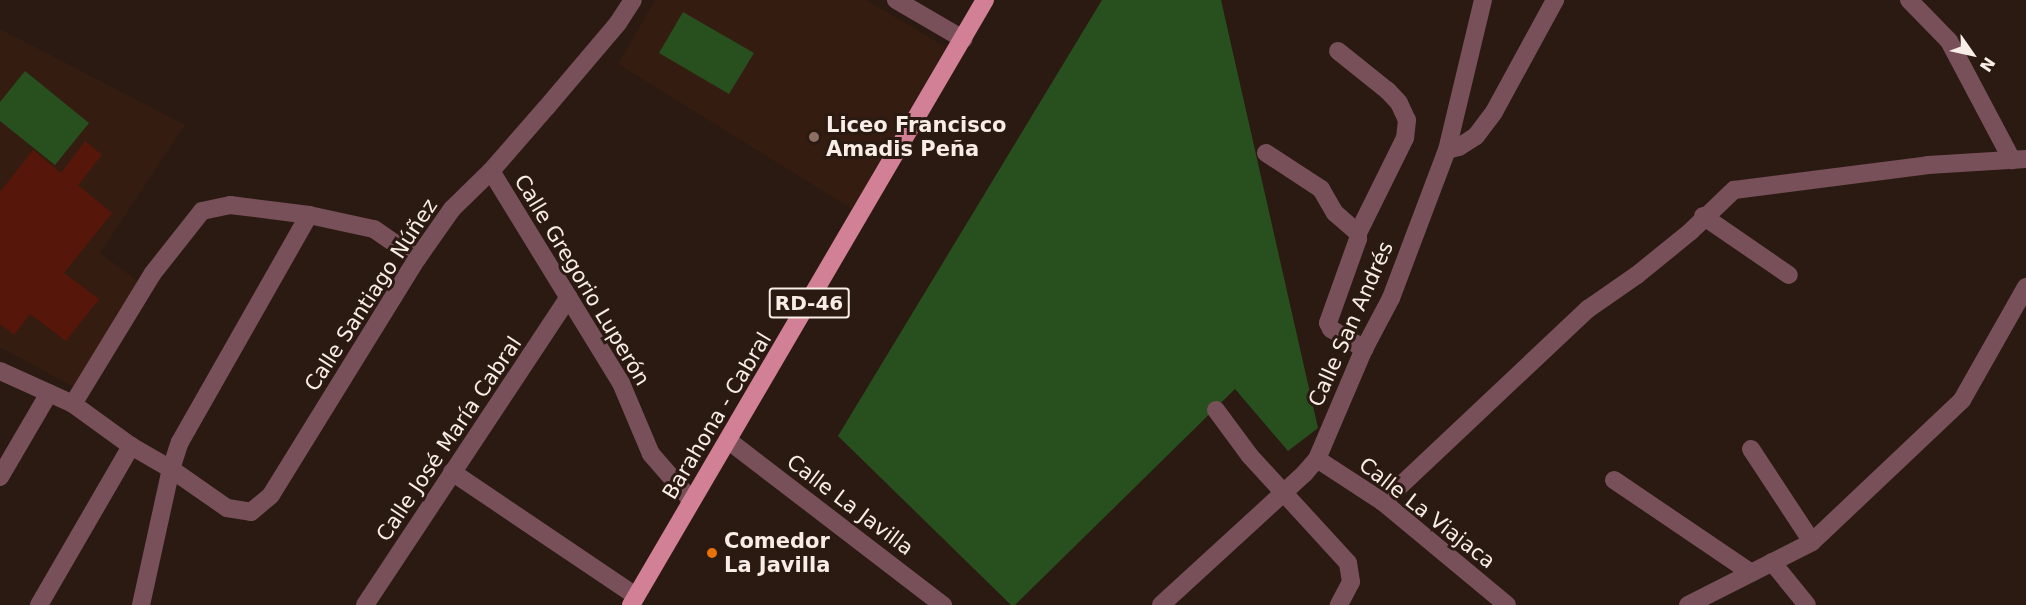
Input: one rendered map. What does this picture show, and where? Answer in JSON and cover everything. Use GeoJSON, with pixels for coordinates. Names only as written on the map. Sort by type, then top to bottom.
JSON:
{"type":"FeatureCollection","features":[{"type":"Feature","properties":{"kind":"main road","name":"Barahona - Cabral"},"geometry":{"type":"LineString","coordinates":[[633,600],[729,441],[985,0]]}},
{"type":"Feature","properties":{"kind":"street","name":"Calle Santiago Núñez"},"geometry":{"type":"LineString","coordinates":[[171,469],[227,508],[251,512],[271,495],[417,259],[452,208],[491,171],[618,23],[633,0]]}},
{"type":"Feature","properties":{"kind":"street"},"geometry":{"type":"LineString","coordinates":[[896,0],[963,39]]}},
{"type":"Feature","properties":{"kind":"street","name":"Calle San Andrés"},"geometry":{"type":"LineString","coordinates":[[1161,605],[1284,493],[1317,459],[1364,349],[1391,298],[1447,150],[1483,0]]}},
{"type":"Feature","properties":{"kind":"street"},"geometry":{"type":"LineString","coordinates":[[1447,150],[1459,147],[1476,136],[1494,112],[1555,0]]}},
{"type":"Feature","properties":{"kind":"street"},"geometry":{"type":"LineString","coordinates":[[1383,502],[1588,309],[1637,275],[1690,232],[1703,216],[1734,190],[1928,165],[2019,159],[1949,41],[1909,0]]}},
{"type":"Feature","properties":{"kind":"street"},"geometry":{"type":"LineString","coordinates":[[1338,51],[1388,91],[1399,103],[1407,120],[1405,138],[1358,233],[1358,239],[1328,323],[1331,329],[1364,349]]}},
{"type":"Feature","properties":{"kind":"street"},"geometry":{"type":"LineString","coordinates":[[1266,153],[1322,189],[1335,213],[1358,233]]}},
{"type":"Feature","properties":{"kind":"street","name":"Calle Gregorio Luperón"},"geometry":{"type":"LineString","coordinates":[[491,171],[621,383],[651,454],[692,501]]}},
{"type":"Feature","properties":{"kind":"street"},"geometry":{"type":"LineString","coordinates":[[73,404],[153,273],[202,211],[230,205],[309,214],[374,230],[417,259]]}},
{"type":"Feature","properties":{"kind":"street"},"geometry":{"type":"LineString","coordinates":[[141,605],[171,469],[180,442],[309,214]]}},
{"type":"Feature","properties":{"kind":"street"},"geometry":{"type":"LineString","coordinates":[[1703,216],[1790,275]]}},
{"type":"Feature","properties":{"kind":"street"},"geometry":{"type":"LineString","coordinates":[[1688,605],[1812,542],[1962,400],[2026,287]]}},
{"type":"Feature","properties":{"kind":"street","name":"Calle José María Cabral"},"geometry":{"type":"LineString","coordinates":[[365,605],[452,472],[551,328],[569,297]]}},
{"type":"Feature","properties":{"kind":"street"},"geometry":{"type":"LineString","coordinates":[[0,370],[73,404],[131,446],[171,469]]}},
{"type":"Feature","properties":{"kind":"street"},"geometry":{"type":"LineString","coordinates":[[0,477],[49,393]]}},
{"type":"Feature","properties":{"kind":"street"},"geometry":{"type":"LineString","coordinates":[[1216,410],[1250,456],[1348,562],[1351,582],[1339,605]]}},
{"type":"Feature","properties":{"kind":"street","name":"Calle La Javilla"},"geometry":{"type":"LineString","coordinates":[[729,441],[943,605]]}},
{"type":"Feature","properties":{"kind":"street"},"geometry":{"type":"LineString","coordinates":[[39,605],[131,446]]}},
{"type":"Feature","properties":{"kind":"street"},"geometry":{"type":"LineString","coordinates":[[1751,449],[1812,542]]}},
{"type":"Feature","properties":{"kind":"street","name":"Calle La Viajaca"},"geometry":{"type":"LineString","coordinates":[[1317,459],[1383,502],[1507,605]]}},
{"type":"Feature","properties":{"kind":"street"},"geometry":{"type":"LineString","coordinates":[[452,472],[633,600]]}},
{"type":"Feature","properties":{"kind":"street"},"geometry":{"type":"LineString","coordinates":[[1614,480],[1750,572]]}},
{"type":"Feature","properties":{"kind":"street"},"geometry":{"type":"LineString","coordinates":[[1772,562],[1807,605]]}},
{"type":"Feature","properties":{"kind":"shaded area","name":"Liceo Francisco Amadis Peña"},"geometry":{"type":"Polygon","coordinates":[[[655,0],[866,0],[946,47],[852,209],[618,64],[655,0]]]}},
{"type":"Feature","properties":{"kind":"shaded area"},"geometry":{"type":"Polygon","coordinates":[[[0,29],[185,125],[100,253],[140,283],[74,387],[0,347],[0,29]]]}},
{"type":"Feature","properties":{"kind":"green space"},"geometry":{"type":"Polygon","coordinates":[[[1102,0],[1221,0],[1318,428],[1288,451],[1235,389],[1015,605],[1011,605],[838,436],[1102,0]]]}},
{"type":"Feature","properties":{"kind":"green space"},"geometry":{"type":"Polygon","coordinates":[[[683,12],[754,53],[729,94],[659,53],[683,12]]]}},
{"type":"Feature","properties":{"kind":"green space"},"geometry":{"type":"Polygon","coordinates":[[[25,71],[89,123],[55,165],[0,121],[0,102],[25,71]]]}},
{"type":"Feature","properties":{"kind":"building"},"geometry":{"type":"Polygon","coordinates":[[[85,141],[102,155],[78,185],[112,213],[64,273],[99,299],[66,341],[30,314],[14,335],[0,324],[0,192],[33,150],[61,173],[85,141]]]}},
{"type":"Feature","properties":{"kind":"place","name":"Liceo Francisco Amadis Peña"},"geometry":{"type":"Point","coordinates":[814,137]}},
{"type":"Feature","properties":{"kind":"place","name":"Comedor La Javilla"},"geometry":{"type":"Point","coordinates":[712,553]}}]}
